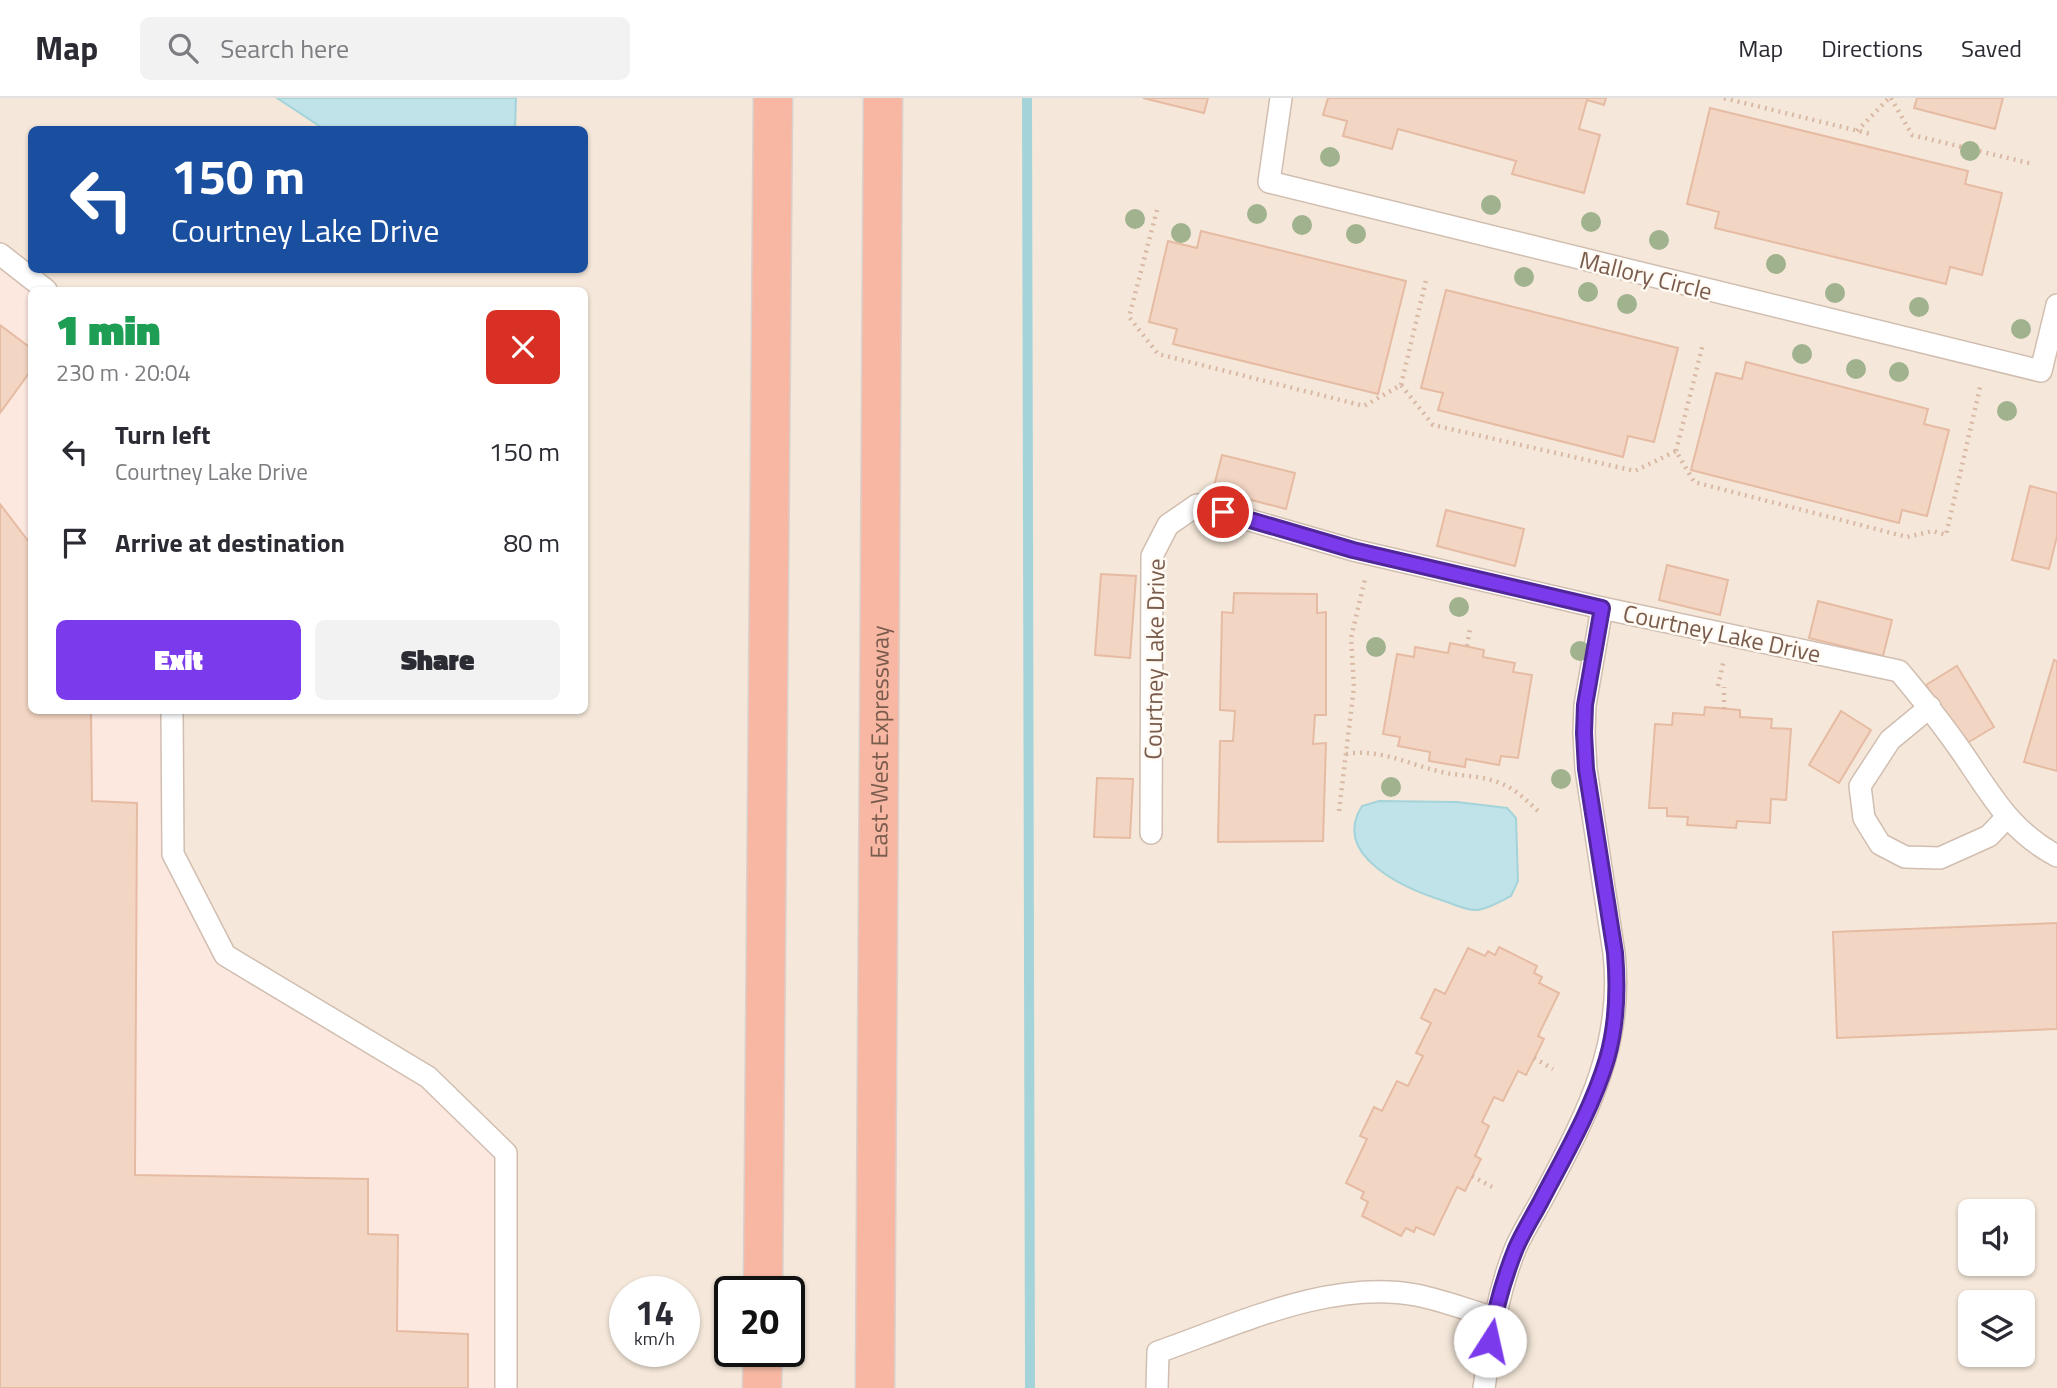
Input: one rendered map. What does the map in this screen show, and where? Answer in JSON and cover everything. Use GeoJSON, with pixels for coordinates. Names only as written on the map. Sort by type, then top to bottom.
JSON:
{"type":"FeatureCollection","features":[{"type":"Feature","properties":{"kind":"highway"},"geometry":{"type":"LineString","coordinates":[[763,1276],[773,98]]}},
{"type":"Feature","properties":{"kind":"highway","name":"East-West Expressway"},"geometry":{"type":"LineString","coordinates":[[875,1388],[883,98]]}},
{"type":"Feature","properties":{"kind":"highway"},"geometry":{"type":"LineString","coordinates":[[762,1388],[763,1367]]}},
{"type":"Feature","properties":{"kind":"lane","name":"Mallory Circle"},"geometry":{"type":"LineString","coordinates":[[1281,98],[1269,182],[2041,371],[2057,305]]}},
{"type":"Feature","properties":{"kind":"lane"},"geometry":{"type":"LineString","coordinates":[[0,254],[42,287]]}},
{"type":"Feature","properties":{"kind":"lane","name":"Courtney Lake Drive"},"geometry":{"type":"LineString","coordinates":[[1151,833],[1152,556],[1168,525],[1197,505],[1371,554],[1602,608],[1899,671],[1930,707],[2007,817],[2035,844],[2057,856]]}},
{"type":"Feature","properties":{"kind":"lane"},"geometry":{"type":"LineString","coordinates":[[1484,1388],[1494,1318],[1517,1246],[1600,1081],[1614,1020],[1617,972],[1586,769],[1584,733],[1585,705],[1602,608]]}},
{"type":"Feature","properties":{"kind":"lane"},"geometry":{"type":"LineString","coordinates":[[1930,707],[1890,740],[1860,786],[1864,818],[1880,844],[1905,857],[1940,858],[1989,836],[2007,817]]}},
{"type":"Feature","properties":{"kind":"lane"},"geometry":{"type":"LineString","coordinates":[[172,714],[173,853],[225,955],[428,1077],[506,1153],[506,1388]]}},
{"type":"Feature","properties":{"kind":"lane"},"geometry":{"type":"LineString","coordinates":[[1157,1388],[1158,1352],[1325,1297],[1364,1291],[1418,1295],[1494,1318]]}},
{"type":"Feature","properties":{"kind":"path"},"geometry":{"type":"LineString","coordinates":[[1724,98],[1871,134]]}},
{"type":"Feature","properties":{"kind":"path"},"geometry":{"type":"LineString","coordinates":[[1857,131],[1890,98],[1912,135],[2033,164]]}},
{"type":"Feature","properties":{"kind":"path"},"geometry":{"type":"LineString","coordinates":[[1157,210],[1129,317],[1158,355],[1364,406],[1401,385],[1427,276]]}},
{"type":"Feature","properties":{"kind":"path"},"geometry":{"type":"LineString","coordinates":[[1703,344],[1676,451],[1694,482],[1908,537],[1933,531],[1946,535],[1981,382]]}},
{"type":"Feature","properties":{"kind":"path"},"geometry":{"type":"LineString","coordinates":[[1401,385],[1433,425],[1635,471],[1676,451]]}},
{"type":"Feature","properties":{"kind":"path"},"geometry":{"type":"LineString","coordinates":[[1339,811],[1354,687],[1351,638],[1371,554]]}},
{"type":"Feature","properties":{"kind":"path"},"geometry":{"type":"LineString","coordinates":[[1466,646],[1470,629]]}},
{"type":"Feature","properties":{"kind":"path"},"geometry":{"type":"LineString","coordinates":[[1724,687],[1724,709]]}},
{"type":"Feature","properties":{"kind":"path"},"geometry":{"type":"LineString","coordinates":[[1346,754],[1361,751],[1500,783],[1520,794],[1539,812]]}},
{"type":"Feature","properties":{"kind":"path"},"geometry":{"type":"LineString","coordinates":[[1534,1058],[1553,1069]]}},
{"type":"Feature","properties":{"kind":"path"},"geometry":{"type":"LineString","coordinates":[[1472,1176],[1492,1187]]}},
{"type":"Feature","properties":{"kind":"shaded area"},"geometry":{"type":"Polygon","coordinates":[[[0,98],[2057,98],[2057,1388],[0,1388],[0,98]]]}},
{"type":"Feature","properties":{"kind":"shaded area"},"geometry":{"type":"Polygon","coordinates":[[[0,254],[29,287],[28,714],[172,714],[173,853],[225,955],[428,1077],[506,1153],[506,1388],[0,1388],[0,254]]]}},
{"type":"Feature","properties":{"kind":"water"},"geometry":{"type":"Polygon","coordinates":[[[277,98],[516,98],[515,126],[319,126],[277,98]]]}},
{"type":"Feature","properties":{"kind":"water"},"geometry":{"type":"Polygon","coordinates":[[[1379,801],[1457,802],[1507,808],[1516,818],[1518,881],[1511,896],[1484,909],[1467,909],[1428,896],[1377,868],[1364,855],[1356,840],[1355,824],[1362,806],[1379,801]]]}},
{"type":"Feature","properties":{"kind":"building"},"geometry":{"type":"Polygon","coordinates":[[[1143,98],[1208,98],[1204,113],[1143,98]]]}},
{"type":"Feature","properties":{"kind":"building"},"geometry":{"type":"Polygon","coordinates":[[[1328,98],[1606,98],[1604,105],[1587,100],[1579,129],[1600,135],[1584,193],[1512,174],[1516,161],[1398,129],[1392,149],[1343,136],[1347,121],[1323,115],[1328,98]]]}},
{"type":"Feature","properties":{"kind":"building"},"geometry":{"type":"Polygon","coordinates":[[[1917,98],[2003,98],[1995,129],[1914,108],[1917,98]]]}},
{"type":"Feature","properties":{"kind":"building"},"geometry":{"type":"Polygon","coordinates":[[[1710,108],[1968,171],[1965,184],[2002,193],[1982,275],[1950,267],[1946,284],[1715,228],[1719,212],[1687,204],[1710,108]]]}},
{"type":"Feature","properties":{"kind":"building"},"geometry":{"type":"Polygon","coordinates":[[[1201,231],[1406,281],[1378,394],[1173,344],[1177,329],[1149,322],[1168,241],[1197,248],[1201,231]]]}},
{"type":"Feature","properties":{"kind":"building"},"geometry":{"type":"Polygon","coordinates":[[[1446,290],[1678,348],[1654,442],[1628,436],[1623,457],[1438,410],[1443,393],[1421,388],[1446,290]]]}},
{"type":"Feature","properties":{"kind":"building"},"geometry":{"type":"Polygon","coordinates":[[[0,325],[28,346],[28,374],[0,413],[0,325]]]}},
{"type":"Feature","properties":{"kind":"building"},"geometry":{"type":"Polygon","coordinates":[[[1746,362],[1928,409],[1924,424],[1949,430],[1927,516],[1902,510],[1899,523],[1691,470],[1716,373],[1742,379],[1746,362]]]}},
{"type":"Feature","properties":{"kind":"building"},"geometry":{"type":"Polygon","coordinates":[[[1222,455],[1295,473],[1286,509],[1213,490],[1222,455]]]}},
{"type":"Feature","properties":{"kind":"building"},"geometry":{"type":"Polygon","coordinates":[[[2030,486],[2057,493],[2057,536],[2049,569],[2012,560],[2030,486]]]}},
{"type":"Feature","properties":{"kind":"building"},"geometry":{"type":"Polygon","coordinates":[[[0,504],[28,541],[28,714],[91,714],[92,801],[137,803],[135,1175],[368,1179],[368,1234],[398,1235],[397,1331],[468,1334],[468,1388],[0,1388],[0,504]]]}},
{"type":"Feature","properties":{"kind":"building"},"geometry":{"type":"Polygon","coordinates":[[[1446,510],[1524,529],[1515,566],[1437,546],[1446,510]]]}},
{"type":"Feature","properties":{"kind":"building"},"geometry":{"type":"Polygon","coordinates":[[[1667,565],[1728,580],[1720,615],[1659,600],[1667,565]]]}},
{"type":"Feature","properties":{"kind":"building"},"geometry":{"type":"Polygon","coordinates":[[[1101,574],[1136,576],[1130,658],[1095,655],[1101,574]]]}},
{"type":"Feature","properties":{"kind":"building"},"geometry":{"type":"Polygon","coordinates":[[[1234,593],[1317,594],[1317,613],[1326,612],[1326,715],[1315,715],[1313,744],[1326,743],[1323,841],[1218,842],[1220,741],[1233,741],[1235,711],[1220,710],[1222,612],[1233,613],[1234,593]]]}},
{"type":"Feature","properties":{"kind":"building"},"geometry":{"type":"Polygon","coordinates":[[[1818,601],[1892,620],[1883,656],[1809,638],[1818,601]]]}},
{"type":"Feature","properties":{"kind":"building"},"geometry":{"type":"Polygon","coordinates":[[[1450,643],[1484,650],[1483,657],[1515,663],[1513,672],[1532,675],[1518,758],[1501,756],[1499,765],[1466,759],[1465,767],[1429,761],[1430,752],[1398,746],[1400,737],[1383,734],[1397,654],[1414,657],[1415,647],[1448,653],[1450,643]]]}},
{"type":"Feature","properties":{"kind":"building"},"geometry":{"type":"Polygon","coordinates":[[[2054,660],[2057,661],[2057,771],[2024,762],[2054,660]]]}},
{"type":"Feature","properties":{"kind":"building"},"geometry":{"type":"Polygon","coordinates":[[[1957,666],[1994,727],[1962,746],[1926,685],[1957,666]]]}},
{"type":"Feature","properties":{"kind":"building"},"geometry":{"type":"Polygon","coordinates":[[[1705,707],[1740,710],[1740,717],[1772,719],[1771,728],[1791,729],[1786,800],[1771,799],[1770,823],[1737,821],[1736,828],[1687,825],[1688,817],[1667,816],[1667,808],[1649,808],[1655,724],[1672,725],[1673,713],[1704,715],[1705,707]]]}},
{"type":"Feature","properties":{"kind":"building"},"geometry":{"type":"Polygon","coordinates":[[[1841,711],[1871,730],[1839,783],[1809,765],[1841,711]]]}},
{"type":"Feature","properties":{"kind":"building"},"geometry":{"type":"Polygon","coordinates":[[[1097,778],[1133,779],[1130,838],[1094,837],[1097,778]]]}},
{"type":"Feature","properties":{"kind":"building"},"geometry":{"type":"Polygon","coordinates":[[[2057,923],[2057,1029],[1837,1038],[1833,932],[2057,923]]]}},
{"type":"Feature","properties":{"kind":"building"},"geometry":{"type":"Polygon","coordinates":[[[1499,947],[1537,966],[1534,973],[1542,977],[1539,983],[1559,993],[1538,1036],[1544,1039],[1526,1075],[1518,1071],[1503,1101],[1494,1097],[1482,1122],[1489,1126],[1475,1156],[1481,1159],[1465,1191],[1457,1187],[1434,1235],[1416,1227],[1414,1232],[1406,1228],[1401,1236],[1362,1216],[1368,1202],[1361,1198],[1364,1192],[1346,1183],[1367,1139],[1360,1136],[1374,1107],[1382,1111],[1397,1081],[1408,1086],[1423,1056],[1416,1053],[1431,1023],[1421,1018],[1435,989],[1445,994],[1468,948],[1485,956],[1488,951],[1495,955],[1499,947]]]}},
{"type":"Feature","properties":{"kind":"waterway"},"geometry":{"type":"LineString","coordinates":[[1027,98],[1030,1388]]}},
{"type":"Feature","properties":{"kind":"route"},"geometry":{"type":"LineString","coordinates":[[1223,512],[1353,550],[1602,608],[1585,705],[1584,733],[1592,814],[1615,953],[1618,982],[1616,1007],[1600,1081],[1517,1246],[1494,1318],[1490,1341]]}}]}
